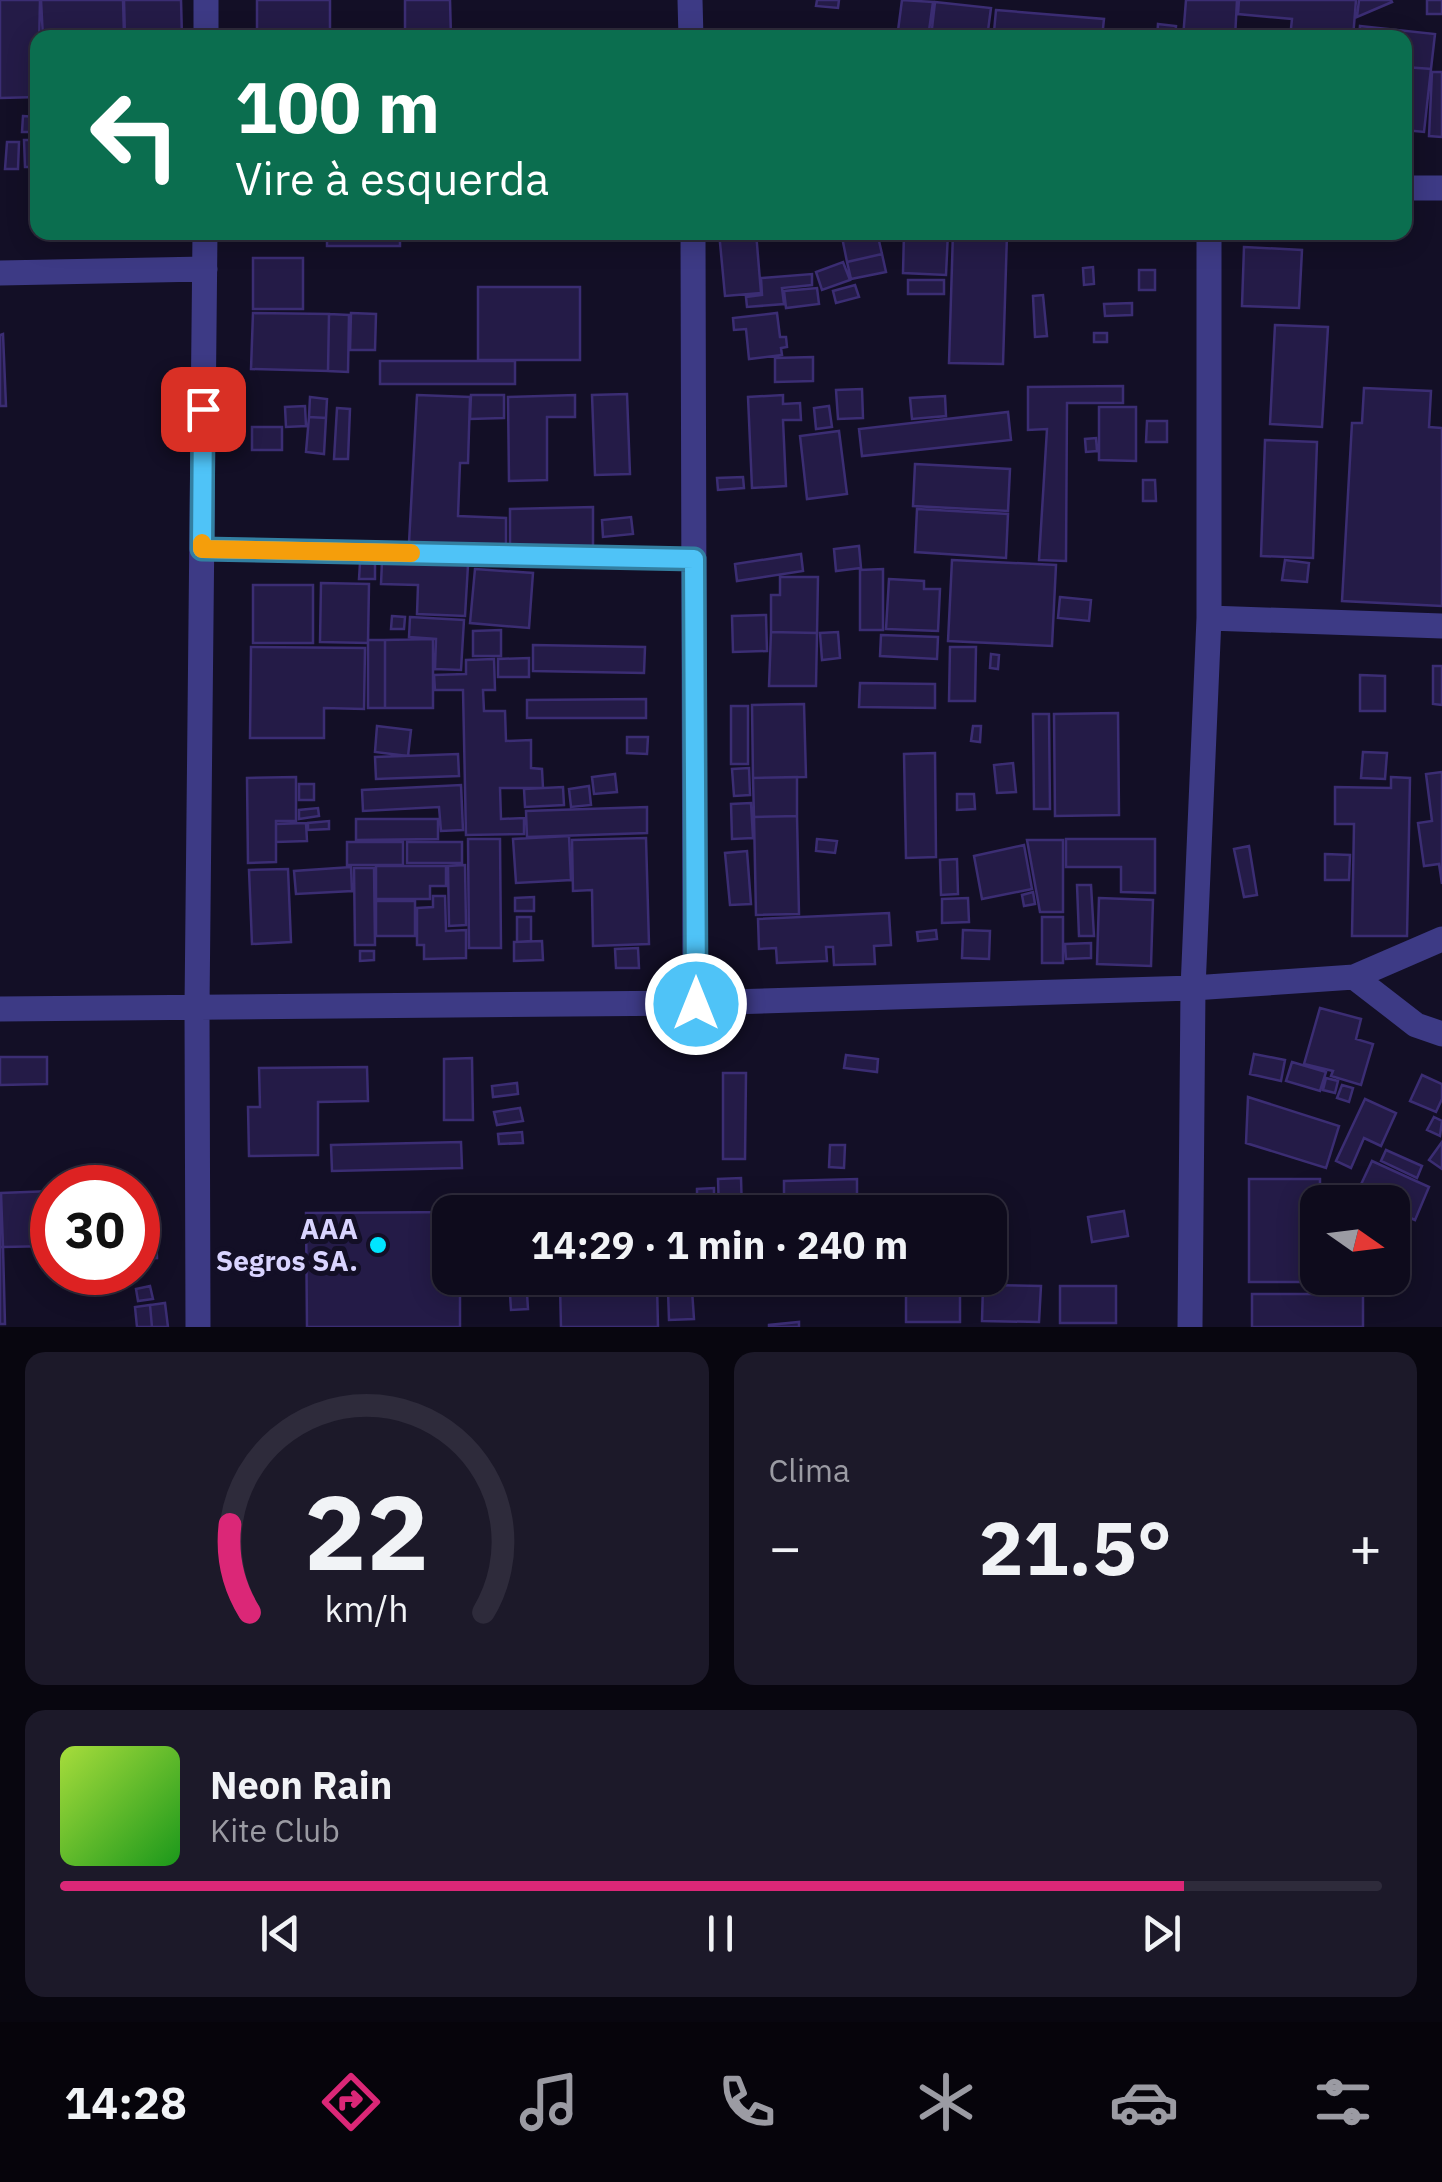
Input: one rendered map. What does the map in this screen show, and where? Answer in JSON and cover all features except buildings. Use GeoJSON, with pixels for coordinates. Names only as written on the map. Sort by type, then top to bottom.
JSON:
{"type":"FeatureCollection","features":[{"type":"Feature","properties":{"kind":"street"},"geometry":{"type":"LineString","coordinates":[[206,0],[206,30]]}},
{"type":"Feature","properties":{"kind":"street"},"geometry":{"type":"LineString","coordinates":[[690,0],[691,30]]}},
{"type":"Feature","properties":{"kind":"street"},"geometry":{"type":"LineString","coordinates":[[1412,188],[1442,188]]}},
{"type":"Feature","properties":{"kind":"street"},"geometry":{"type":"LineString","coordinates":[[198,1327],[197,1008],[205,240]]}},
{"type":"Feature","properties":{"kind":"street"},"geometry":{"type":"LineString","coordinates":[[693,240],[696,1004]]}},
{"type":"Feature","properties":{"kind":"street"},"geometry":{"type":"LineString","coordinates":[[1190,1327],[1194,988],[1209,618],[1209,240]]}},
{"type":"Feature","properties":{"kind":"street"},"geometry":{"type":"LineString","coordinates":[[0,273],[205,269]]}},
{"type":"Feature","properties":{"kind":"street"},"geometry":{"type":"LineString","coordinates":[[1209,618],[1442,626]]}},
{"type":"Feature","properties":{"kind":"street"},"geometry":{"type":"LineString","coordinates":[[0,1009],[696,1004],[1194,988],[1354,976],[1442,939]]}},
{"type":"Feature","properties":{"kind":"street"},"geometry":{"type":"LineString","coordinates":[[1354,976],[1416,1025],[1442,1034]]}},
{"type":"Feature","properties":{"kind":"lane"},"geometry":{"type":"LineString","coordinates":[[202,549],[694,559]]}},
{"type":"Feature","properties":{"kind":"slow traffic"},"geometry":{"type":"LineString","coordinates":[[202,543],[202,549],[411,553]]}},
{"type":"Feature","properties":{"kind":"place","name":"AAA Segros SA."},"geometry":{"type":"Point","coordinates":[378,1245]}},
{"type":"Feature","properties":{"kind":"route"},"geometry":{"type":"LineString","coordinates":[[203,409],[202,549],[694,559],[696,1004]]}}]}
